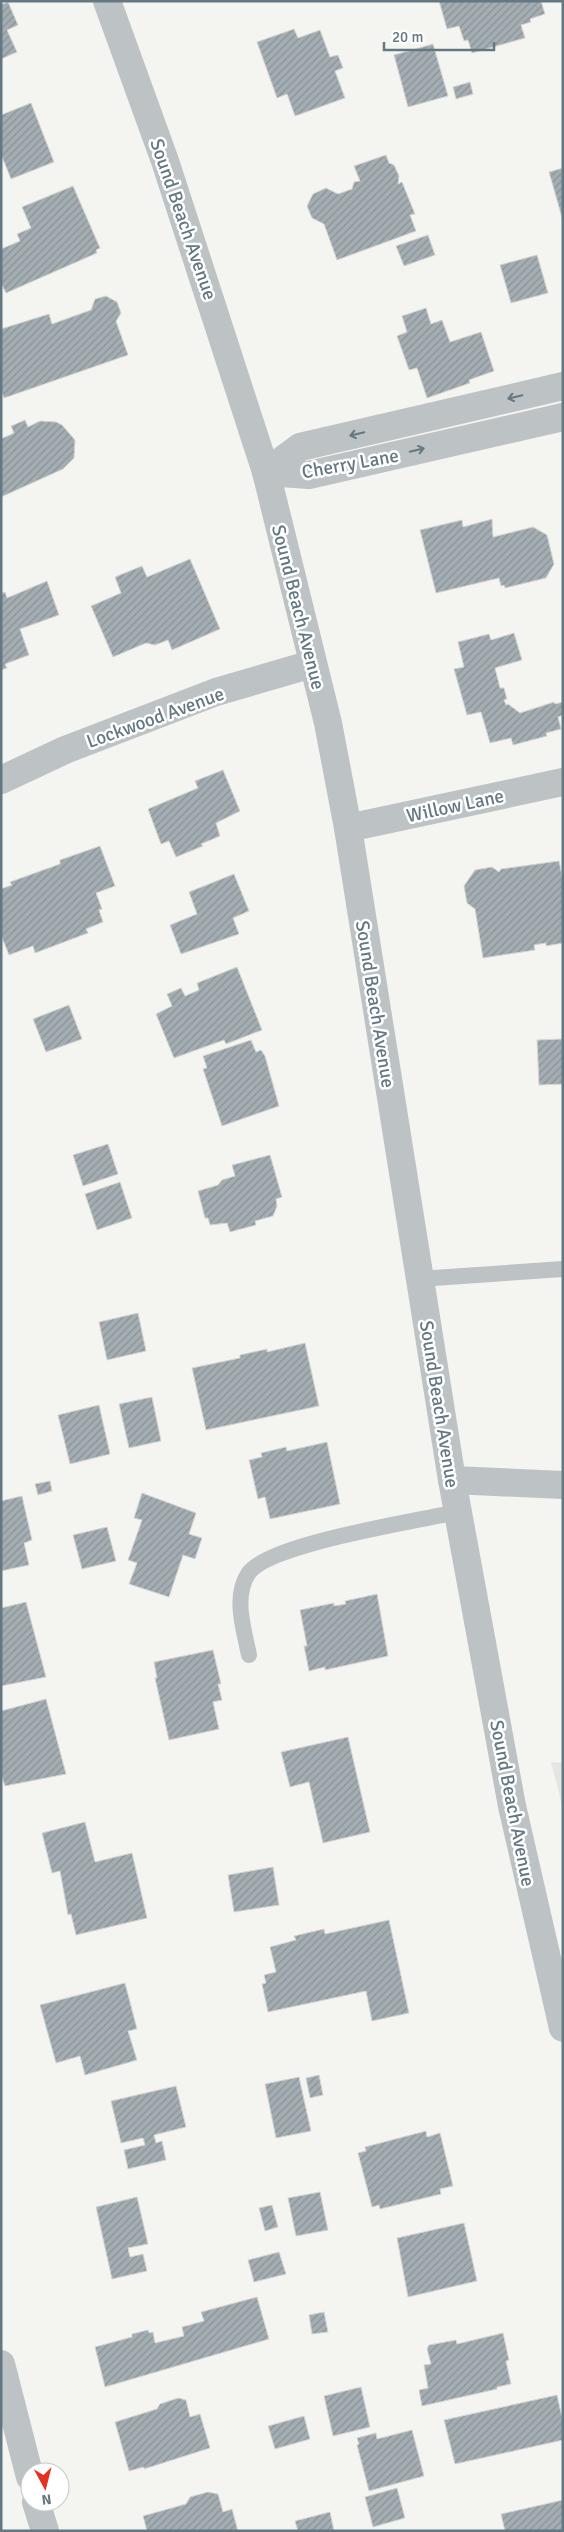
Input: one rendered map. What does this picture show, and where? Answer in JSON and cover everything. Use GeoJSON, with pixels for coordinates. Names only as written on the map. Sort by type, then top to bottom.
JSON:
{"type":"FeatureCollection","features":[{"type":"Feature","properties":{"kind":"street","name":"Sound Beach Avenue"},"geometry":{"type":"LineString","coordinates":[[113,3],[266,472],[328,723],[348,828],[457,1512],[512,1806],[563,2028]]}},
{"type":"Feature","properties":{"kind":"street","name":"Cherry Lane"},"geometry":{"type":"LineString","coordinates":[[266,472],[300,448],[563,386]]}},
{"type":"Feature","properties":{"kind":"street","name":"Cherry Lane"},"geometry":{"type":"LineString","coordinates":[[266,472],[309,475],[563,417]]}},
{"type":"Feature","properties":{"kind":"street","name":"Lockwood Avenue"},"geometry":{"type":"LineString","coordinates":[[1,780],[65,750],[216,692],[312,664]]}},
{"type":"Feature","properties":{"kind":"street","name":"Willow Lane"},"geometry":{"type":"LineString","coordinates":[[348,828],[563,782]]}},
{"type":"Feature","properties":{"kind":"street"},"geometry":{"type":"LineString","coordinates":[[452,1480],[563,1485]]}},
{"type":"Feature","properties":{"kind":"street"},"geometry":{"type":"LineString","coordinates":[[1,2364],[26,2462]]}},
{"type":"Feature","properties":{"kind":"street"},"geometry":{"type":"LineString","coordinates":[[39,2512],[45,2531]]}},
{"type":"Feature","properties":{"kind":"lane"},"geometry":{"type":"LineString","coordinates":[[419,1279],[563,1269]]}},
{"type":"Feature","properties":{"kind":"lane"},"geometry":{"type":"LineString","coordinates":[[249,1655],[241,1617],[240,1601],[243,1582],[248,1572],[260,1562],[293,1548],[457,1512]]}},
{"type":"Feature","properties":{"kind":"shaded area"},"geometry":{"type":"Polygon","coordinates":[[[551,1762],[563,1763],[563,1809],[551,1762]]]}},
{"type":"Feature","properties":{"kind":"building"},"geometry":{"type":"Polygon","coordinates":[[[439,1],[541,1],[545,14],[530,19],[531,22],[521,25],[525,38],[472,53],[468,40],[464,41],[459,26],[447,29],[439,1]]]}},
{"type":"Feature","properties":{"kind":"building"},"geometry":{"type":"Polygon","coordinates":[[[8,2],[18,25],[7,30],[17,52],[1,59],[1,5],[8,2]]]}},
{"type":"Feature","properties":{"kind":"building"},"geometry":{"type":"Polygon","coordinates":[[[294,29],[298,38],[320,30],[330,57],[338,55],[343,68],[335,71],[345,98],[295,116],[287,94],[277,98],[257,42],[294,29]]]}},
{"type":"Feature","properties":{"kind":"building"},"geometry":{"type":"Polygon","coordinates":[[[433,44],[448,96],[408,107],[394,55],[433,44]]]}},
{"type":"Feature","properties":{"kind":"building"},"geometry":{"type":"Polygon","coordinates":[[[470,82],[473,94],[456,99],[453,87],[470,82]]]}},
{"type":"Feature","properties":{"kind":"building"},"geometry":{"type":"Polygon","coordinates":[[[31,103],[54,162],[11,179],[1,154],[1,115],[31,103]]]}},
{"type":"Feature","properties":{"kind":"building"},"geometry":{"type":"Polygon","coordinates":[[[386,155],[389,163],[394,165],[399,176],[398,184],[402,182],[415,214],[410,215],[416,231],[337,260],[324,224],[312,218],[307,206],[313,194],[326,188],[338,194],[352,189],[354,182],[360,181],[354,166],[386,155]]]}},
{"type":"Feature","properties":{"kind":"building"},"geometry":{"type":"Polygon","coordinates":[[[563,168],[563,221],[549,172],[563,168]]]}},
{"type":"Feature","properties":{"kind":"building"},"geometry":{"type":"Polygon","coordinates":[[[73,186],[100,248],[96,250],[97,253],[6,293],[1,283],[1,249],[20,241],[17,234],[31,228],[22,207],[73,186]]]}},
{"type":"Feature","properties":{"kind":"building"},"geometry":{"type":"Polygon","coordinates":[[[428,235],[435,255],[404,266],[396,246],[428,235]]]}},
{"type":"Feature","properties":{"kind":"building"},"geometry":{"type":"Polygon","coordinates":[[[537,255],[548,293],[511,303],[500,265],[537,255]]]}},
{"type":"Feature","properties":{"kind":"building"},"geometry":{"type":"Polygon","coordinates":[[[106,296],[117,302],[121,313],[116,321],[128,355],[4,398],[1,390],[1,329],[49,314],[52,324],[91,310],[95,299],[106,296]]]}},
{"type":"Feature","properties":{"kind":"building"},"geometry":{"type":"Polygon","coordinates":[[[426,308],[431,324],[442,320],[450,342],[481,332],[494,371],[469,380],[470,383],[427,398],[417,368],[409,370],[397,336],[407,332],[402,316],[426,308]]]}},
{"type":"Feature","properties":{"kind":"building"},"geometry":{"type":"Polygon","coordinates":[[[25,420],[28,427],[40,421],[56,422],[62,425],[75,440],[74,458],[63,469],[1,497],[1,439],[14,433],[11,426],[25,420]]]}},
{"type":"Feature","properties":{"kind":"building"},"geometry":{"type":"Polygon","coordinates":[[[492,519],[493,537],[533,527],[547,535],[554,564],[546,578],[505,588],[504,585],[501,586],[499,578],[436,593],[420,530],[462,520],[463,527],[492,519]]]}},
{"type":"Feature","properties":{"kind":"building"},"geometry":{"type":"Polygon","coordinates":[[[190,559],[220,629],[172,650],[168,640],[155,645],[146,643],[113,657],[91,606],[121,593],[115,577],[142,566],[147,577],[190,559]]]}},
{"type":"Feature","properties":{"kind":"building"},"geometry":{"type":"Polygon","coordinates":[[[47,581],[59,615],[20,629],[29,655],[5,664],[7,668],[1,670],[1,594],[5,592],[7,598],[47,581]]]}},
{"type":"Feature","properties":{"kind":"building"},"geometry":{"type":"Polygon","coordinates":[[[514,633],[522,660],[495,668],[500,688],[504,688],[507,699],[504,700],[506,705],[508,704],[520,713],[554,702],[555,704],[563,702],[563,715],[558,717],[561,729],[546,733],[547,736],[513,745],[511,738],[490,743],[481,712],[467,715],[454,669],[464,667],[458,642],[489,634],[491,640],[514,633]]]}},
{"type":"Feature","properties":{"kind":"building"},"geometry":{"type":"Polygon","coordinates":[[[223,770],[240,811],[216,823],[220,836],[201,844],[203,846],[176,857],[169,841],[161,844],[148,809],[198,788],[195,781],[223,770]]]}},
{"type":"Feature","properties":{"kind":"building"},"geometry":{"type":"Polygon","coordinates":[[[100,846],[115,886],[96,893],[102,909],[99,910],[103,922],[86,929],[88,933],[35,953],[33,946],[9,955],[1,935],[1,889],[12,885],[10,882],[60,864],[60,860],[100,846]]]}},
{"type":"Feature","properties":{"kind":"building"},"geometry":{"type":"Polygon","coordinates":[[[559,861],[563,881],[563,943],[546,946],[546,943],[534,945],[535,950],[483,958],[475,909],[467,903],[464,886],[475,870],[492,867],[499,872],[501,869],[559,861]]]}},
{"type":"Feature","properties":{"kind":"building"},"geometry":{"type":"Polygon","coordinates":[[[234,874],[249,911],[233,918],[239,934],[181,954],[170,925],[197,914],[189,892],[234,874]]]}},
{"type":"Feature","properties":{"kind":"building"},"geometry":{"type":"Polygon","coordinates":[[[237,967],[262,1030],[226,1044],[224,1040],[174,1058],[156,1014],[172,1006],[167,994],[181,988],[185,996],[199,990],[197,983],[237,967]]]}},
{"type":"Feature","properties":{"kind":"building"},"geometry":{"type":"Polygon","coordinates":[[[69,1005],[82,1039],[46,1052],[33,1019],[69,1005]]]}},
{"type":"Feature","properties":{"kind":"building"},"geometry":{"type":"Polygon","coordinates":[[[562,1039],[563,1084],[539,1085],[537,1040],[562,1039]]]}},
{"type":"Feature","properties":{"kind":"building"},"geometry":{"type":"Polygon","coordinates":[[[251,1040],[256,1052],[261,1050],[265,1056],[279,1106],[222,1126],[203,1069],[207,1068],[203,1056],[251,1040]]]}},
{"type":"Feature","properties":{"kind":"building"},"geometry":{"type":"Polygon","coordinates":[[[108,1144],[118,1174],[83,1186],[73,1155],[108,1144]]]}},
{"type":"Feature","properties":{"kind":"building"},"geometry":{"type":"Polygon","coordinates":[[[270,1155],[282,1197],[276,1199],[277,1206],[273,1216],[255,1221],[256,1225],[230,1232],[227,1223],[210,1225],[208,1218],[205,1218],[198,1191],[218,1185],[222,1180],[235,1176],[232,1165],[270,1155]]]}},
{"type":"Feature","properties":{"kind":"building"},"geometry":{"type":"Polygon","coordinates":[[[120,1182],[132,1218],[97,1230],[85,1194],[120,1182]]]}},
{"type":"Feature","properties":{"kind":"building"},"geometry":{"type":"Polygon","coordinates":[[[138,1313],[146,1351],[107,1360],[99,1322],[138,1313]]]}},
{"type":"Feature","properties":{"kind":"building"},"geometry":{"type":"Polygon","coordinates":[[[305,1343],[319,1406],[206,1430],[192,1368],[240,1358],[240,1355],[267,1349],[267,1352],[305,1343]]]}},
{"type":"Feature","properties":{"kind":"building"},"geometry":{"type":"Polygon","coordinates":[[[152,1397],[161,1441],[129,1448],[119,1404],[152,1397]]]}},
{"type":"Feature","properties":{"kind":"building"},"geometry":{"type":"Polygon","coordinates":[[[99,1405],[110,1454],[70,1464],[58,1415],[99,1405]]]}},
{"type":"Feature","properties":{"kind":"building"},"geometry":{"type":"Polygon","coordinates":[[[327,1442],[340,1504],[270,1519],[265,1497],[258,1499],[249,1460],[262,1457],[261,1453],[286,1447],[287,1451],[327,1442]]]}},
{"type":"Feature","properties":{"kind":"building"},"geometry":{"type":"Polygon","coordinates":[[[50,1481],[52,1491],[38,1495],[35,1484],[50,1481]]]}},
{"type":"Feature","properties":{"kind":"building"},"geometry":{"type":"Polygon","coordinates":[[[142,1493],[196,1513],[189,1534],[202,1538],[195,1559],[183,1555],[169,1597],[129,1584],[137,1563],[128,1560],[142,1520],[134,1518],[142,1493]]]}},
{"type":"Feature","properties":{"kind":"building"},"geometry":{"type":"Polygon","coordinates":[[[22,1496],[32,1540],[24,1543],[29,1565],[1,1571],[1,1501],[22,1496]]]}},
{"type":"Feature","properties":{"kind":"building"},"geometry":{"type":"Polygon","coordinates":[[[107,1527],[116,1561],[82,1569],[73,1535],[107,1527]]]}},
{"type":"Feature","properties":{"kind":"building"},"geometry":{"type":"Polygon","coordinates":[[[377,1594],[388,1656],[325,1670],[325,1667],[309,1671],[304,1646],[307,1646],[300,1610],[334,1603],[334,1606],[346,1604],[345,1601],[377,1594]]]}},
{"type":"Feature","properties":{"kind":"building"},"geometry":{"type":"Polygon","coordinates":[[[26,1602],[46,1677],[1,1686],[1,1608],[26,1602]]]}},
{"type":"Feature","properties":{"kind":"building"},"geometry":{"type":"Polygon","coordinates":[[[213,1650],[221,1684],[218,1684],[222,1700],[213,1702],[219,1729],[169,1740],[155,1678],[157,1678],[154,1662],[213,1650]]]}},
{"type":"Feature","properties":{"kind":"building"},"geometry":{"type":"Polygon","coordinates":[[[46,1699],[66,1774],[5,1786],[1,1774],[1,1711],[46,1699]]]}},
{"type":"Feature","properties":{"kind":"building"},"geometry":{"type":"Polygon","coordinates":[[[348,1737],[370,1832],[323,1843],[309,1782],[290,1787],[281,1752],[348,1737]]]}},
{"type":"Feature","properties":{"kind":"building"},"geometry":{"type":"Polygon","coordinates":[[[85,1822],[95,1862],[132,1853],[147,1918],[76,1935],[71,1914],[68,1915],[60,1871],[52,1873],[42,1833],[85,1822]]]}},
{"type":"Feature","properties":{"kind":"building"},"geometry":{"type":"Polygon","coordinates":[[[273,1867],[279,1905],[234,1912],[228,1875],[273,1867]]]}},
{"type":"Feature","properties":{"kind":"building"},"geometry":{"type":"Polygon","coordinates":[[[389,1920],[409,2013],[372,2021],[366,1991],[268,2012],[262,1984],[266,1983],[264,1975],[276,1972],[270,1947],[296,1940],[294,1936],[324,1929],[325,1934],[389,1920]]]}},
{"type":"Feature","properties":{"kind":"building"},"geometry":{"type":"Polygon","coordinates":[[[125,1983],[137,2029],[128,2031],[137,2060],[85,2075],[80,2056],[56,2063],[40,2005],[125,1983]]]}},
{"type":"Feature","properties":{"kind":"building"},"geometry":{"type":"Polygon","coordinates":[[[319,2075],[323,2095],[310,2098],[306,2078],[319,2075]]]}},
{"type":"Feature","properties":{"kind":"building"},"geometry":{"type":"Polygon","coordinates":[[[299,2077],[311,2131],[276,2138],[265,2084],[299,2077]]]}},
{"type":"Feature","properties":{"kind":"building"},"geometry":{"type":"Polygon","coordinates":[[[176,2086],[186,2127],[154,2135],[156,2143],[162,2141],[166,2160],[128,2169],[124,2150],[145,2145],[143,2138],[121,2143],[111,2101],[176,2086]]]}},
{"type":"Feature","properties":{"kind":"building"},"geometry":{"type":"Polygon","coordinates":[[[426,2131],[427,2137],[440,2133],[453,2186],[440,2189],[441,2194],[380,2209],[379,2205],[372,2207],[358,2153],[366,2151],[365,2147],[426,2131]]]}},
{"type":"Feature","properties":{"kind":"building"},"geometry":{"type":"Polygon","coordinates":[[[320,2192],[328,2230],[296,2236],[288,2198],[320,2192]]]}},
{"type":"Feature","properties":{"kind":"building"},"geometry":{"type":"Polygon","coordinates":[[[137,2197],[148,2244],[128,2248],[130,2257],[143,2254],[147,2271],[112,2279],[96,2207],[137,2197]]]}},
{"type":"Feature","properties":{"kind":"building"},"geometry":{"type":"Polygon","coordinates":[[[272,2205],[278,2227],[265,2231],[259,2208],[272,2205]]]}},
{"type":"Feature","properties":{"kind":"building"},"geometry":{"type":"Polygon","coordinates":[[[464,2223],[477,2281],[408,2297],[397,2238],[464,2223]]]}},
{"type":"Feature","properties":{"kind":"building"},"geometry":{"type":"Polygon","coordinates":[[[279,2252],[286,2274],[254,2282],[248,2260],[279,2252]]]}},
{"type":"Feature","properties":{"kind":"building"},"geometry":{"type":"Polygon","coordinates":[[[257,2297],[269,2339],[105,2387],[95,2347],[132,2337],[132,2334],[148,2330],[149,2333],[153,2332],[155,2343],[184,2336],[182,2327],[204,2321],[201,2312],[257,2297]]]}},
{"type":"Feature","properties":{"kind":"building"},"geometry":{"type":"Polygon","coordinates":[[[324,2312],[328,2332],[312,2334],[309,2315],[324,2312]]]}},
{"type":"Feature","properties":{"kind":"building"},"geometry":{"type":"Polygon","coordinates":[[[503,2333],[509,2360],[506,2361],[511,2384],[422,2406],[419,2390],[428,2388],[424,2365],[431,2364],[427,2349],[429,2345],[456,2340],[457,2344],[503,2333]]]}},
{"type":"Feature","properties":{"kind":"building"},"geometry":{"type":"Polygon","coordinates":[[[361,2387],[370,2427],[333,2436],[324,2396],[361,2387]]]}},
{"type":"Feature","properties":{"kind":"building"},"geometry":{"type":"Polygon","coordinates":[[[557,2395],[563,2422],[563,2440],[455,2464],[444,2420],[557,2395]]]}},
{"type":"Feature","properties":{"kind":"building"},"geometry":{"type":"Polygon","coordinates":[[[178,2398],[186,2400],[190,2417],[200,2414],[210,2448],[144,2469],[144,2467],[129,2471],[115,2422],[157,2409],[160,2404],[178,2398]]]}},
{"type":"Feature","properties":{"kind":"building"},"geometry":{"type":"Polygon","coordinates":[[[304,2416],[310,2439],[275,2449],[268,2426],[304,2416]]]}},
{"type":"Feature","properties":{"kind":"building"},"geometry":{"type":"Polygon","coordinates":[[[412,2430],[424,2476],[369,2491],[357,2445],[359,2444],[357,2438],[376,2433],[377,2439],[412,2430]]]}},
{"type":"Feature","properties":{"kind":"building"},"geometry":{"type":"Polygon","coordinates":[[[397,2488],[405,2518],[373,2527],[365,2497],[397,2488]]]}},
{"type":"Feature","properties":{"kind":"building"},"geometry":{"type":"Polygon","coordinates":[[[208,2492],[218,2494],[223,2512],[232,2509],[238,2531],[147,2531],[143,2516],[186,2504],[190,2497],[208,2492]]]}},
{"type":"Feature","properties":{"kind":"building"},"geometry":{"type":"Polygon","coordinates":[[[563,2500],[563,2531],[505,2531],[501,2514],[563,2500]]]}},
{"type":"Feature","properties":{"kind":"building"},"geometry":{"type":"Polygon","coordinates":[[[330,2512],[334,2531],[298,2531],[295,2521],[330,2512]]]}}]}
